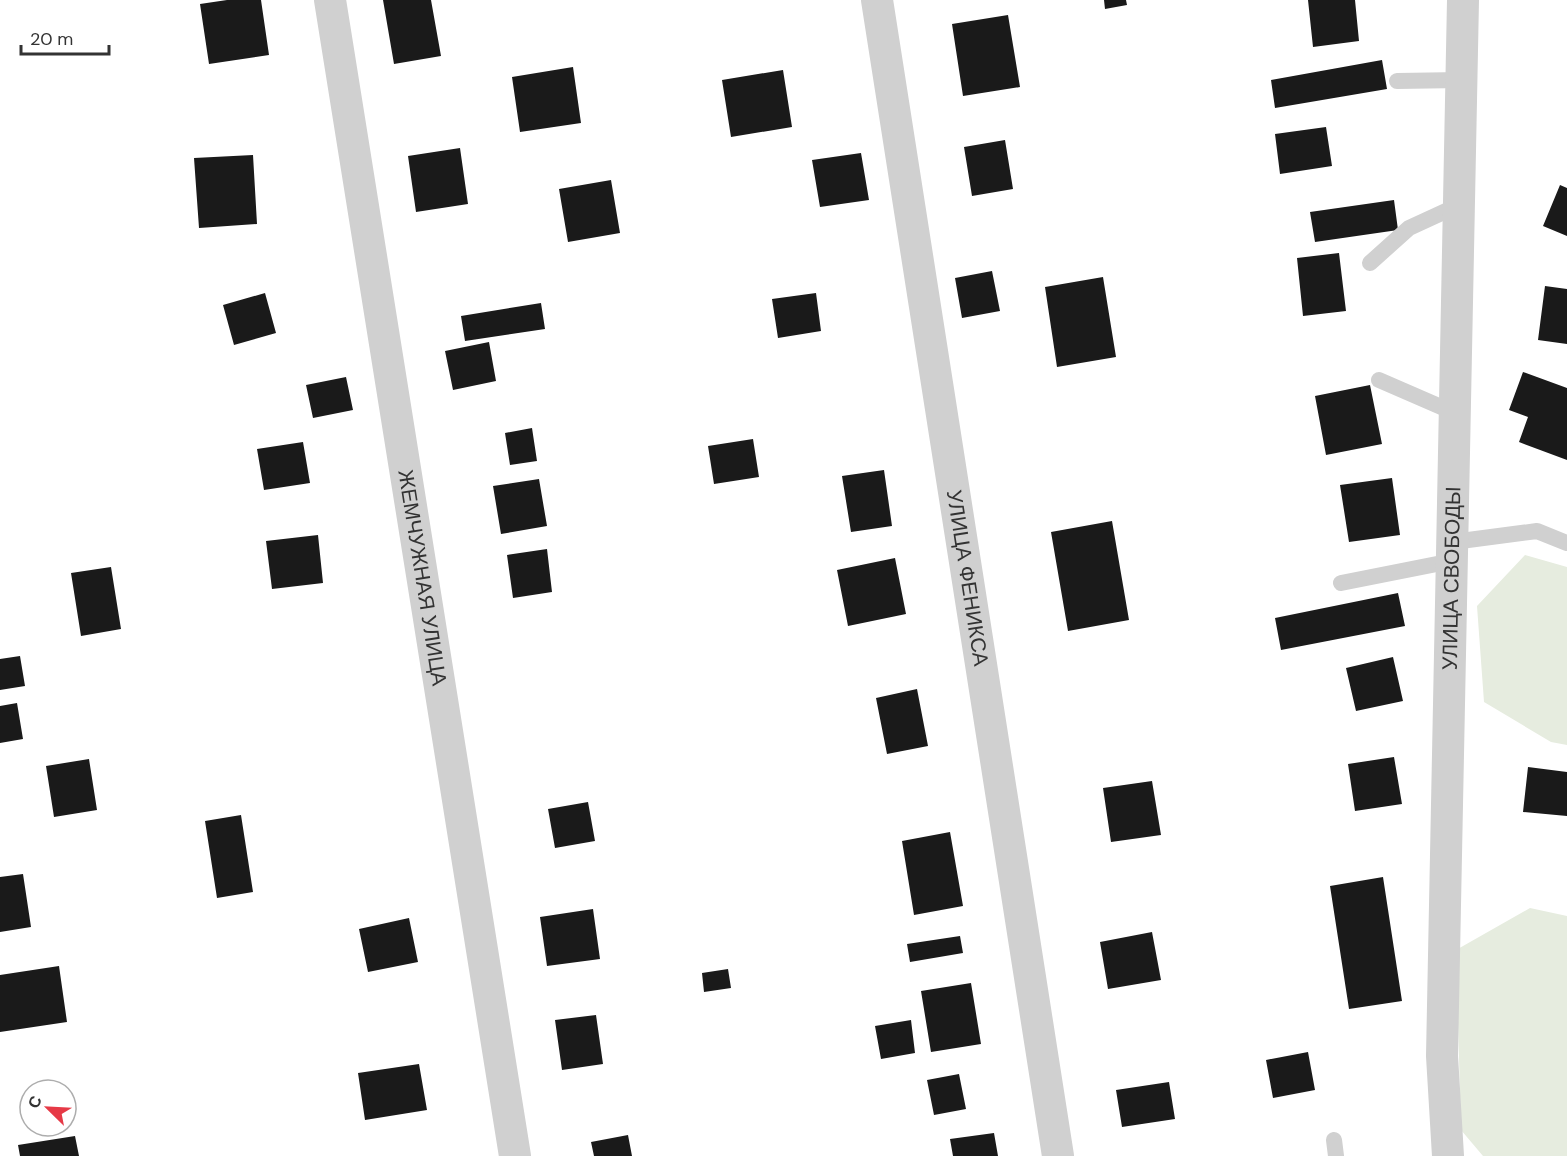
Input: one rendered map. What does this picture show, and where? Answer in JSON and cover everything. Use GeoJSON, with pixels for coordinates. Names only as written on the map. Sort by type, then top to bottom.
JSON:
{"type":"FeatureCollection","features":[{"type":"Feature","properties":{"kind":"street","name":"ЖЕМЧУЖНАЯ УЛИЦА"},"geometry":{"type":"LineString","coordinates":[[330,0],[515,1156]]}},
{"type":"Feature","properties":{"kind":"street","name":"УЛИЦА ФЕНИКСА"},"geometry":{"type":"LineString","coordinates":[[877,0],[1058,1156]]}},
{"type":"Feature","properties":{"kind":"street","name":"УЛИЦА СВОБОДЫ"},"geometry":{"type":"LineString","coordinates":[[1448,1156],[1442,1056],[1463,0]]}},
{"type":"Feature","properties":{"kind":"lane"},"geometry":{"type":"LineString","coordinates":[[1397,81],[1461,80]]}},
{"type":"Feature","properties":{"kind":"lane"},"geometry":{"type":"LineString","coordinates":[[1370,263],[1409,228],[1459,205]]}},
{"type":"Feature","properties":{"kind":"lane"},"geometry":{"type":"LineString","coordinates":[[1379,380],[1455,413]]}},
{"type":"Feature","properties":{"kind":"lane"},"geometry":{"type":"LineString","coordinates":[[1341,583],[1537,531],[1567,543]]}},
{"type":"Feature","properties":{"kind":"shaded area"},"geometry":{"type":"Polygon","coordinates":[[[1525,555],[1567,567],[1567,745],[1551,742],[1484,702],[1477,606],[1525,555]]]}},
{"type":"Feature","properties":{"kind":"shaded area"},"geometry":{"type":"Polygon","coordinates":[[[1530,908],[1567,916],[1567,1156],[1483,1156],[1461,1130],[1456,950],[1530,908]]]}},
{"type":"Feature","properties":{"kind":"building"},"geometry":{"type":"Polygon","coordinates":[[[227,0],[261,0],[269,55],[209,64],[200,4],[227,0]]]}},
{"type":"Feature","properties":{"kind":"building"},"geometry":{"type":"Polygon","coordinates":[[[383,0],[431,0],[441,56],[394,64],[383,0]]]}},
{"type":"Feature","properties":{"kind":"building"},"geometry":{"type":"Polygon","coordinates":[[[1104,0],[1126,0],[1127,5],[1105,9],[1104,0]]]}},
{"type":"Feature","properties":{"kind":"building"},"geometry":{"type":"Polygon","coordinates":[[[1308,0],[1355,0],[1359,41],[1313,47],[1308,0]]]}},
{"type":"Feature","properties":{"kind":"building"},"geometry":{"type":"Polygon","coordinates":[[[1008,15],[1020,87],[963,96],[952,24],[1008,15]]]}},
{"type":"Feature","properties":{"kind":"building"},"geometry":{"type":"Polygon","coordinates":[[[1382,60],[1387,89],[1275,108],[1271,80],[1382,60]]]}},
{"type":"Feature","properties":{"kind":"building"},"geometry":{"type":"Polygon","coordinates":[[[573,67],[581,123],[520,132],[512,77],[573,67]]]}},
{"type":"Feature","properties":{"kind":"building"},"geometry":{"type":"Polygon","coordinates":[[[783,70],[792,127],[731,137],[722,80],[783,70]]]}},
{"type":"Feature","properties":{"kind":"building"},"geometry":{"type":"Polygon","coordinates":[[[1326,127],[1332,166],[1280,174],[1275,134],[1326,127]]]}},
{"type":"Feature","properties":{"kind":"building"},"geometry":{"type":"Polygon","coordinates":[[[1005,140],[1013,189],[972,196],[964,147],[1005,140]]]}},
{"type":"Feature","properties":{"kind":"building"},"geometry":{"type":"Polygon","coordinates":[[[460,148],[468,204],[416,212],[408,156],[460,148]]]}},
{"type":"Feature","properties":{"kind":"building"},"geometry":{"type":"Polygon","coordinates":[[[861,153],[869,200],[820,207],[812,160],[861,153]]]}},
{"type":"Feature","properties":{"kind":"building"},"geometry":{"type":"Polygon","coordinates":[[[253,155],[257,224],[199,228],[194,158],[253,155]]]}},
{"type":"Feature","properties":{"kind":"building"},"geometry":{"type":"Polygon","coordinates":[[[611,180],[620,233],[568,242],[559,189],[611,180]]]}},
{"type":"Feature","properties":{"kind":"building"},"geometry":{"type":"Polygon","coordinates":[[[1560,185],[1567,188],[1567,236],[1543,226],[1560,185]]]}},
{"type":"Feature","properties":{"kind":"building"},"geometry":{"type":"Polygon","coordinates":[[[1394,200],[1398,230],[1315,242],[1310,212],[1394,200]]]}},
{"type":"Feature","properties":{"kind":"building"},"geometry":{"type":"Polygon","coordinates":[[[1339,253],[1346,311],[1303,316],[1297,258],[1339,253]]]}},
{"type":"Feature","properties":{"kind":"building"},"geometry":{"type":"Polygon","coordinates":[[[992,271],[1000,311],[962,318],[955,278],[992,271]]]}},
{"type":"Feature","properties":{"kind":"building"},"geometry":{"type":"Polygon","coordinates":[[[1103,277],[1116,357],[1057,367],[1045,287],[1103,277]]]}},
{"type":"Feature","properties":{"kind":"building"},"geometry":{"type":"Polygon","coordinates":[[[1545,286],[1567,289],[1567,344],[1538,340],[1545,286]]]}},
{"type":"Feature","properties":{"kind":"building"},"geometry":{"type":"Polygon","coordinates":[[[265,293],[276,333],[234,345],[223,305],[265,293]]]}},
{"type":"Feature","properties":{"kind":"building"},"geometry":{"type":"Polygon","coordinates":[[[816,293],[821,331],[778,338],[772,299],[816,293]]]}},
{"type":"Feature","properties":{"kind":"building"},"geometry":{"type":"Polygon","coordinates":[[[541,303],[545,329],[465,341],[461,316],[541,303]]]}},
{"type":"Feature","properties":{"kind":"building"},"geometry":{"type":"Polygon","coordinates":[[[489,342],[496,381],[453,390],[445,351],[489,342]]]}},
{"type":"Feature","properties":{"kind":"building"},"geometry":{"type":"Polygon","coordinates":[[[1523,372],[1567,388],[1567,460],[1519,442],[1528,417],[1509,410],[1523,372]]]}},
{"type":"Feature","properties":{"kind":"building"},"geometry":{"type":"Polygon","coordinates":[[[346,377],[353,410],[313,418],[306,385],[346,377]]]}},
{"type":"Feature","properties":{"kind":"building"},"geometry":{"type":"Polygon","coordinates":[[[1370,385],[1382,444],[1326,455],[1315,396],[1370,385]]]}},
{"type":"Feature","properties":{"kind":"building"},"geometry":{"type":"Polygon","coordinates":[[[532,428],[537,461],[510,465],[505,433],[532,428]]]}},
{"type":"Feature","properties":{"kind":"building"},"geometry":{"type":"Polygon","coordinates":[[[753,439],[759,477],[714,484],[708,446],[753,439]]]}},
{"type":"Feature","properties":{"kind":"building"},"geometry":{"type":"Polygon","coordinates":[[[303,442],[310,483],[264,490],[257,449],[303,442]]]}},
{"type":"Feature","properties":{"kind":"building"},"geometry":{"type":"Polygon","coordinates":[[[884,470],[892,526],[851,532],[842,476],[884,470]]]}},
{"type":"Feature","properties":{"kind":"building"},"geometry":{"type":"Polygon","coordinates":[[[1392,478],[1400,535],[1349,542],[1340,485],[1392,478]]]}},
{"type":"Feature","properties":{"kind":"building"},"geometry":{"type":"Polygon","coordinates":[[[539,479],[547,526],[501,534],[493,486],[539,479]]]}},
{"type":"Feature","properties":{"kind":"building"},"geometry":{"type":"Polygon","coordinates":[[[1112,521],[1129,620],[1068,631],[1051,532],[1112,521]]]}},
{"type":"Feature","properties":{"kind":"building"},"geometry":{"type":"Polygon","coordinates":[[[318,535],[323,583],[272,589],[266,541],[318,535]]]}},
{"type":"Feature","properties":{"kind":"building"},"geometry":{"type":"Polygon","coordinates":[[[547,549],[552,592],[513,598],[507,555],[547,549]]]}},
{"type":"Feature","properties":{"kind":"building"},"geometry":{"type":"Polygon","coordinates":[[[895,558],[906,614],[848,626],[837,570],[895,558]]]}},
{"type":"Feature","properties":{"kind":"building"},"geometry":{"type":"Polygon","coordinates":[[[111,567],[121,629],[81,636],[71,573],[111,567]]]}},
{"type":"Feature","properties":{"kind":"building"},"geometry":{"type":"Polygon","coordinates":[[[1398,593],[1405,626],[1281,650],[1275,618],[1398,593]]]}},
{"type":"Feature","properties":{"kind":"building"},"geometry":{"type":"Polygon","coordinates":[[[20,656],[25,686],[0,690],[0,659],[20,656]]]}},
{"type":"Feature","properties":{"kind":"building"},"geometry":{"type":"Polygon","coordinates":[[[1393,657],[1403,701],[1356,711],[1346,668],[1393,657]]]}},
{"type":"Feature","properties":{"kind":"building"},"geometry":{"type":"Polygon","coordinates":[[[917,689],[928,746],[887,754],[876,698],[917,689]]]}},
{"type":"Feature","properties":{"kind":"building"},"geometry":{"type":"Polygon","coordinates":[[[17,703],[23,739],[0,743],[0,706],[17,703]]]}},
{"type":"Feature","properties":{"kind":"building"},"geometry":{"type":"Polygon","coordinates":[[[1394,757],[1402,804],[1355,811],[1348,764],[1394,757]]]}},
{"type":"Feature","properties":{"kind":"building"},"geometry":{"type":"Polygon","coordinates":[[[89,759],[97,810],[54,817],[46,766],[89,759]]]}},
{"type":"Feature","properties":{"kind":"building"},"geometry":{"type":"Polygon","coordinates":[[[1528,767],[1567,772],[1567,816],[1523,812],[1528,767]]]}},
{"type":"Feature","properties":{"kind":"building"},"geometry":{"type":"Polygon","coordinates":[[[1152,781],[1161,835],[1111,842],[1103,788],[1152,781]]]}},
{"type":"Feature","properties":{"kind":"building"},"geometry":{"type":"Polygon","coordinates":[[[588,802],[595,841],[555,848],[548,809],[588,802]]]}},
{"type":"Feature","properties":{"kind":"building"},"geometry":{"type":"Polygon","coordinates":[[[241,815],[253,892],[217,898],[205,821],[241,815]]]}},
{"type":"Feature","properties":{"kind":"building"},"geometry":{"type":"Polygon","coordinates":[[[950,832],[963,906],[914,915],[902,841],[950,832]]]}},
{"type":"Feature","properties":{"kind":"building"},"geometry":{"type":"Polygon","coordinates":[[[23,874],[31,927],[0,932],[0,877],[23,874]]]}},
{"type":"Feature","properties":{"kind":"building"},"geometry":{"type":"Polygon","coordinates":[[[1383,877],[1402,1001],[1349,1009],[1330,886],[1383,877]]]}},
{"type":"Feature","properties":{"kind":"building"},"geometry":{"type":"Polygon","coordinates":[[[593,909],[600,959],[547,966],[540,917],[593,909]]]}},
{"type":"Feature","properties":{"kind":"building"},"geometry":{"type":"Polygon","coordinates":[[[409,918],[418,962],[368,972],[359,929],[409,918]]]}},
{"type":"Feature","properties":{"kind":"building"},"geometry":{"type":"Polygon","coordinates":[[[1152,932],[1161,980],[1108,989],[1100,942],[1152,932]]]}},
{"type":"Feature","properties":{"kind":"building"},"geometry":{"type":"Polygon","coordinates":[[[960,936],[963,953],[910,962],[907,944],[960,936]]]}},
{"type":"Feature","properties":{"kind":"building"},"geometry":{"type":"Polygon","coordinates":[[[59,966],[67,1022],[0,1032],[0,975],[59,966]]]}},
{"type":"Feature","properties":{"kind":"building"},"geometry":{"type":"Polygon","coordinates":[[[728,969],[731,988],[704,992],[702,973],[728,969]]]}},
{"type":"Feature","properties":{"kind":"building"},"geometry":{"type":"Polygon","coordinates":[[[971,983],[981,1044],[931,1052],[921,991],[971,983]]]}},
{"type":"Feature","properties":{"kind":"building"},"geometry":{"type":"Polygon","coordinates":[[[596,1015],[603,1064],[562,1070],[555,1020],[596,1015]]]}},
{"type":"Feature","properties":{"kind":"building"},"geometry":{"type":"Polygon","coordinates":[[[911,1020],[915,1053],[881,1059],[875,1026],[911,1020]]]}},
{"type":"Feature","properties":{"kind":"building"},"geometry":{"type":"Polygon","coordinates":[[[1308,1052],[1315,1090],[1273,1098],[1266,1060],[1308,1052]]]}},
{"type":"Feature","properties":{"kind":"building"},"geometry":{"type":"Polygon","coordinates":[[[419,1064],[427,1110],[365,1120],[358,1073],[419,1064]]]}},
{"type":"Feature","properties":{"kind":"building"},"geometry":{"type":"Polygon","coordinates":[[[959,1074],[966,1109],[934,1115],[927,1080],[959,1074]]]}},
{"type":"Feature","properties":{"kind":"building"},"geometry":{"type":"Polygon","coordinates":[[[1169,1082],[1175,1119],[1122,1127],[1116,1090],[1169,1082]]]}},
{"type":"Feature","properties":{"kind":"building"},"geometry":{"type":"Polygon","coordinates":[[[994,1133],[998,1156],[953,1156],[950,1139],[994,1133]]]}},
{"type":"Feature","properties":{"kind":"building"},"geometry":{"type":"Polygon","coordinates":[[[628,1135],[632,1156],[594,1156],[591,1142],[628,1135]]]}},
{"type":"Feature","properties":{"kind":"building"},"geometry":{"type":"Polygon","coordinates":[[[75,1138],[79,1156],[20,1156],[18,1145],[75,1138]]]}}]}
